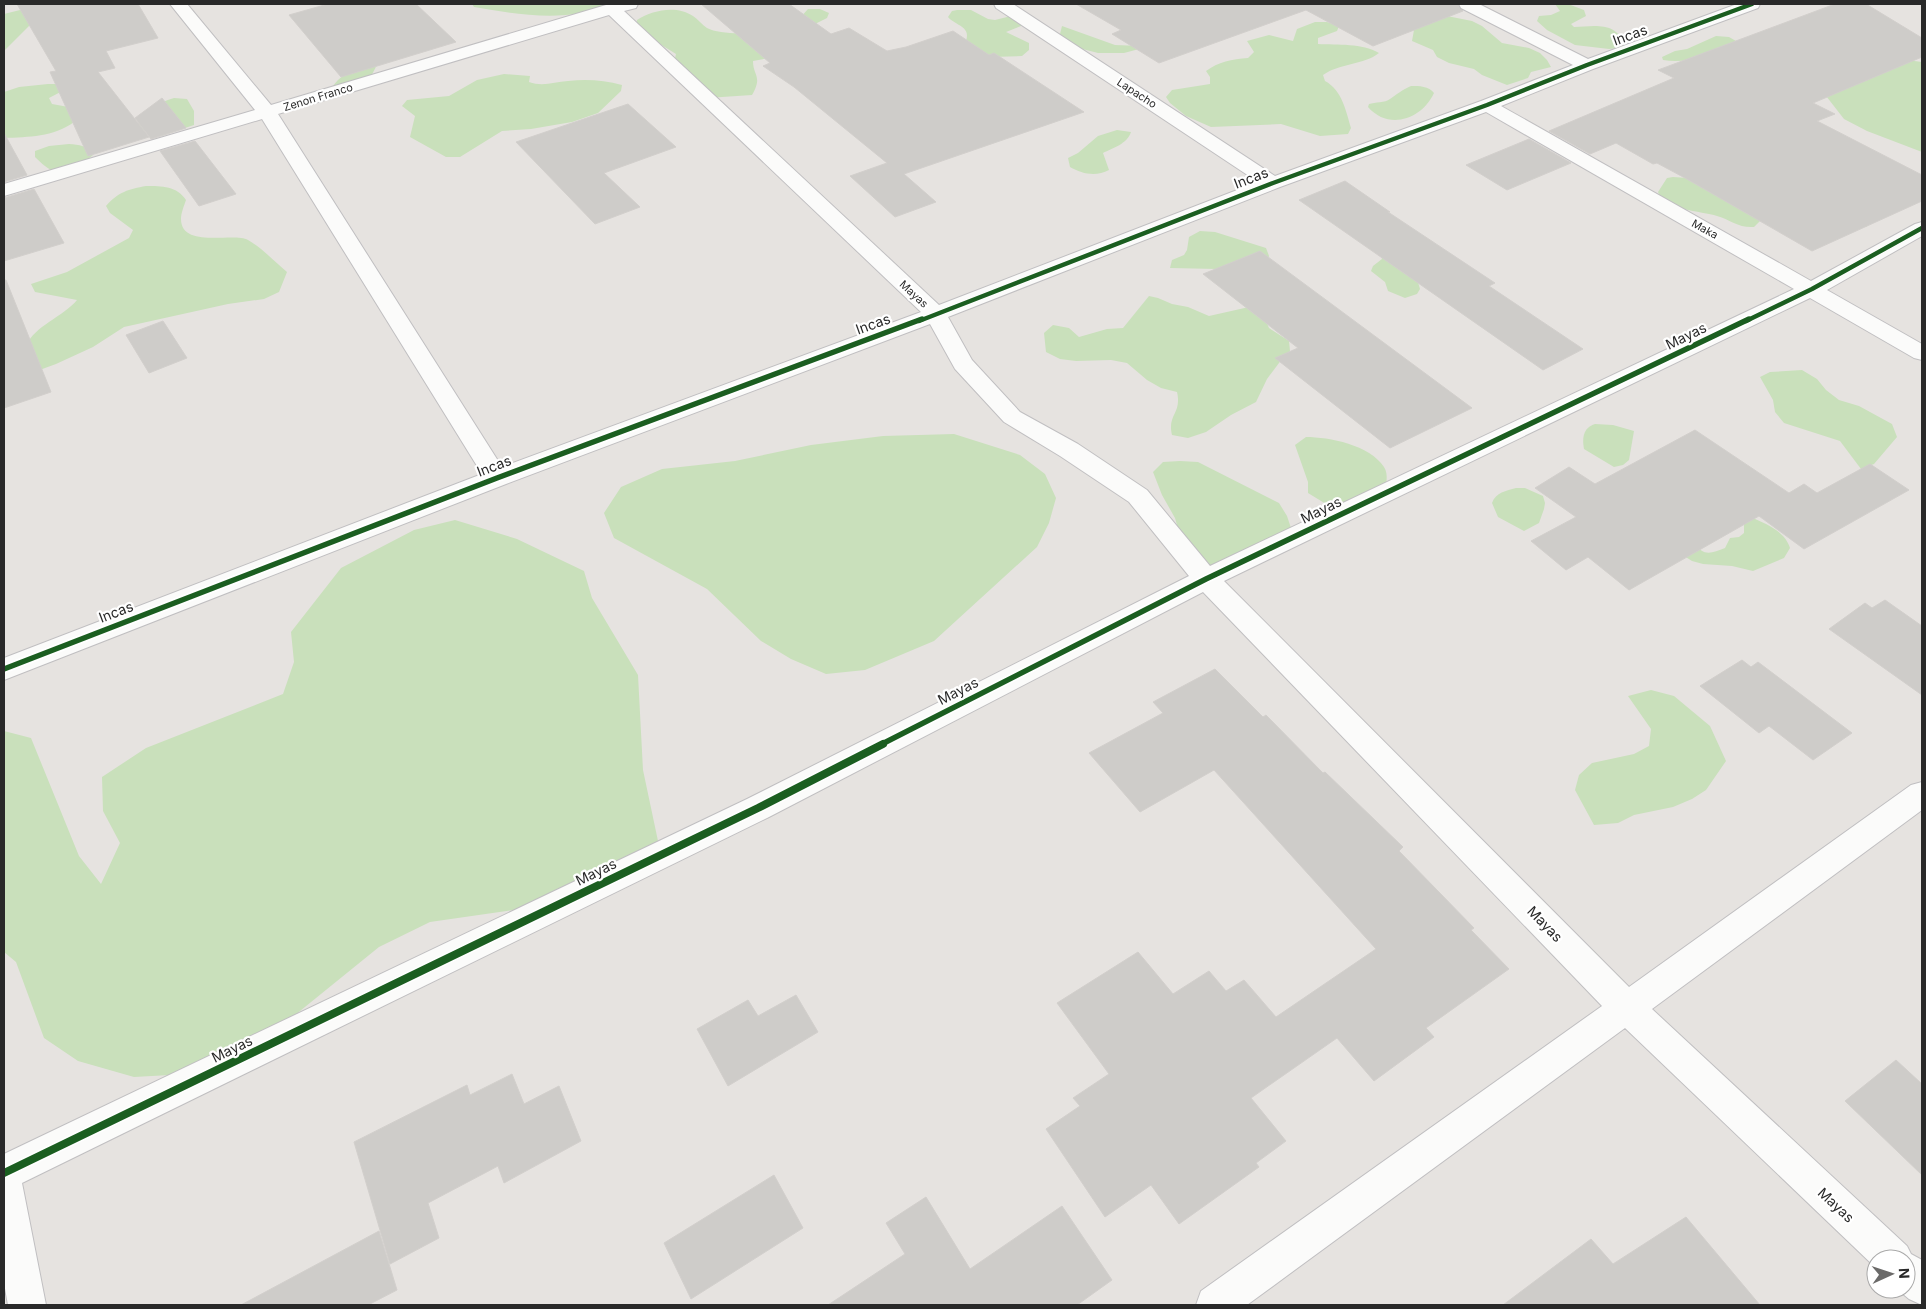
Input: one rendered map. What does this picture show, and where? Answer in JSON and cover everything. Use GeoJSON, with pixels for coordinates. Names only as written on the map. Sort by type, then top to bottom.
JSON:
{"type":"FeatureCollection","features":[{"type":"Feature","properties":{"kind":"street"},"geometry":{"type":"LineString","coordinates":[[178,4],[267,112],[497,478]]}},
{"type":"Feature","properties":{"kind":"street","name":"Lapacho"},"geometry":{"type":"LineString","coordinates":[[1002,4],[1273,183]]}},
{"type":"Feature","properties":{"kind":"street"},"geometry":{"type":"LineString","coordinates":[[1467,4],[1587,65]]}},
{"type":"Feature","properties":{"kind":"street","name":"Incas"},"geometry":{"type":"LineString","coordinates":[[4,669],[497,478],[936,314],[1273,183],[1487,105],[1587,65],[1752,4]]}},
{"type":"Feature","properties":{"kind":"street","name":"Zenon Franco"},"geometry":{"type":"LineString","coordinates":[[4,190],[622,7]]}},
{"type":"Feature","properties":{"kind":"street","name":"Mayas"},"geometry":{"type":"LineString","coordinates":[[622,7],[936,314],[963,364],[1012,417],[1069,450],[1138,496],[1206,579],[1626,1007],[1883,1249]]}},
{"type":"Feature","properties":{"kind":"street","name":"Maka"},"geometry":{"type":"LineString","coordinates":[[1487,105],[1922,353]]}},
{"type":"Feature","properties":{"kind":"street","name":"Mayas"},"geometry":{"type":"LineString","coordinates":[[4,1173],[758,808],[1206,579],[1812,289],[1922,228]]}},
{"type":"Feature","properties":{"kind":"street"},"geometry":{"type":"LineString","coordinates":[[1215,1305],[1922,794]]}},
{"type":"Feature","properties":{"kind":"street"},"geometry":{"type":"LineString","coordinates":[[4,1182],[27,1305]]}},
{"type":"Feature","properties":{"kind":"green space"},"geometry":{"type":"Polygon","coordinates":[[[472,4],[612,4],[578,14],[544,16],[474,7],[472,4]]]}},
{"type":"Feature","properties":{"kind":"green space"},"geometry":{"type":"Polygon","coordinates":[[[1161,4],[1197,8],[1217,17],[1219,24],[1196,29],[1169,41],[1124,53],[1098,53],[1063,44],[1059,38],[1062,26],[1115,45],[1141,46],[1153,44],[1183,24],[1185,18],[1161,4]]]}},
{"type":"Feature","properties":{"kind":"green space"},"geometry":{"type":"Polygon","coordinates":[[[1398,4],[1420,4],[1447,16],[1472,21],[1482,26],[1502,43],[1529,48],[1540,53],[1551,67],[1531,72],[1528,78],[1507,85],[1482,75],[1474,69],[1449,63],[1437,57],[1433,50],[1412,41],[1414,30],[1396,8],[1398,4]]]}},
{"type":"Feature","properties":{"kind":"green space"},"geometry":{"type":"Polygon","coordinates":[[[1555,4],[1568,4],[1584,10],[1586,16],[1571,24],[1574,27],[1597,26],[1610,28],[1621,37],[1624,45],[1621,48],[1609,49],[1575,45],[1547,30],[1537,21],[1539,16],[1551,15],[1560,11],[1555,4]]]}},
{"type":"Feature","properties":{"kind":"green space"},"geometry":{"type":"Polygon","coordinates":[[[808,9],[820,9],[829,13],[827,18],[797,33],[779,56],[753,61],[757,84],[752,95],[707,98],[673,67],[676,54],[639,31],[636,26],[637,20],[643,17],[657,11],[672,10],[695,17],[707,28],[715,31],[735,33],[759,32],[791,26],[808,9]]]}},
{"type":"Feature","properties":{"kind":"green space"},"geometry":{"type":"Polygon","coordinates":[[[20,10],[30,13],[32,23],[4,51],[4,14],[20,10]]]}},
{"type":"Feature","properties":{"kind":"green space"},"geometry":{"type":"Polygon","coordinates":[[[971,10],[988,19],[995,20],[1011,16],[1021,19],[1021,26],[1006,32],[1029,43],[1029,50],[1022,56],[990,57],[966,41],[965,29],[948,17],[952,11],[971,10]]]}},
{"type":"Feature","properties":{"kind":"green space"},"geometry":{"type":"Polygon","coordinates":[[[1315,22],[1327,22],[1339,26],[1337,31],[1318,38],[1318,44],[1358,46],[1379,53],[1366,60],[1337,68],[1323,75],[1325,81],[1336,90],[1342,102],[1351,128],[1348,134],[1320,136],[1281,124],[1211,127],[1186,116],[1170,103],[1166,97],[1172,90],[1210,84],[1210,77],[1206,71],[1215,65],[1231,60],[1248,58],[1254,52],[1247,41],[1269,35],[1293,41],[1297,29],[1315,22]]]}},
{"type":"Feature","properties":{"kind":"green space"},"geometry":{"type":"Polygon","coordinates":[[[1716,36],[1729,37],[1743,45],[1683,61],[1663,60],[1662,57],[1675,51],[1687,49],[1716,36]]]}},
{"type":"Feature","properties":{"kind":"green space"},"geometry":{"type":"Polygon","coordinates":[[[1892,58],[1922,62],[1922,152],[1867,131],[1844,119],[1823,92],[1892,58]]]}},
{"type":"Feature","properties":{"kind":"green space"},"geometry":{"type":"Polygon","coordinates":[[[378,63],[368,82],[331,89],[346,74],[358,68],[378,63]]]}},
{"type":"Feature","properties":{"kind":"green space"},"geometry":{"type":"Polygon","coordinates":[[[504,74],[530,76],[529,82],[539,84],[588,80],[622,85],[621,91],[598,113],[572,122],[531,129],[502,131],[460,157],[446,157],[410,137],[415,116],[402,106],[407,100],[449,96],[477,80],[504,74]]]}},
{"type":"Feature","properties":{"kind":"green space"},"geometry":{"type":"Polygon","coordinates":[[[76,84],[49,98],[52,104],[74,108],[74,122],[58,131],[32,136],[4,138],[4,92],[19,87],[76,84]]]}},
{"type":"Feature","properties":{"kind":"green space"},"geometry":{"type":"Polygon","coordinates":[[[1411,86],[1427,88],[1434,93],[1422,110],[1413,115],[1404,119],[1385,119],[1368,107],[1369,104],[1388,100],[1411,86]]]}},
{"type":"Feature","properties":{"kind":"green space"},"geometry":{"type":"Polygon","coordinates":[[[174,98],[187,99],[194,111],[194,125],[161,136],[140,129],[139,123],[150,110],[158,104],[174,98]]]}},
{"type":"Feature","properties":{"kind":"green space"},"geometry":{"type":"Polygon","coordinates":[[[1117,130],[1131,132],[1123,143],[1103,153],[1109,170],[1089,174],[1070,167],[1068,158],[1078,153],[1098,136],[1117,130]]]}},
{"type":"Feature","properties":{"kind":"green space"},"geometry":{"type":"Polygon","coordinates":[[[69,144],[86,147],[93,155],[68,175],[50,169],[35,157],[35,151],[49,146],[69,144]]]}},
{"type":"Feature","properties":{"kind":"green space"},"geometry":{"type":"Polygon","coordinates":[[[1667,178],[1688,178],[1869,224],[1866,227],[1761,220],[1754,227],[1743,226],[1717,216],[1683,209],[1667,203],[1658,192],[1667,178]]]}},
{"type":"Feature","properties":{"kind":"green space"},"geometry":{"type":"Polygon","coordinates":[[[146,186],[174,189],[182,195],[186,200],[181,219],[183,228],[190,234],[209,238],[241,238],[248,240],[258,247],[287,272],[279,292],[264,299],[228,304],[124,327],[93,347],[56,364],[4,383],[4,345],[27,345],[30,339],[42,327],[77,300],[35,292],[31,284],[67,272],[129,238],[133,230],[110,213],[106,206],[115,197],[124,192],[146,186]]]}},
{"type":"Feature","properties":{"kind":"green space"},"geometry":{"type":"Polygon","coordinates":[[[1200,231],[1215,232],[1266,248],[1269,256],[1264,270],[1170,268],[1172,260],[1184,255],[1187,250],[1189,237],[1200,231]]]}},
{"type":"Feature","properties":{"kind":"green space"},"geometry":{"type":"Polygon","coordinates":[[[1380,254],[1417,279],[1420,289],[1417,294],[1405,298],[1388,291],[1385,282],[1371,271],[1373,266],[1382,259],[1380,254]]]}},
{"type":"Feature","properties":{"kind":"green space"},"geometry":{"type":"Polygon","coordinates":[[[1149,296],[1188,307],[1209,316],[1249,307],[1262,312],[1269,328],[1289,341],[1290,351],[1267,379],[1256,402],[1231,415],[1206,432],[1188,438],[1172,435],[1171,423],[1178,405],[1177,392],[1161,388],[1147,380],[1127,363],[1111,360],[1076,361],[1060,359],[1046,352],[1044,333],[1053,325],[1069,328],[1079,337],[1107,329],[1123,328],[1149,296]]]}},
{"type":"Feature","properties":{"kind":"green space"},"geometry":{"type":"Polygon","coordinates":[[[1802,370],[1817,379],[1826,390],[1839,400],[1859,406],[1892,424],[1897,437],[1874,464],[1861,469],[1840,441],[1784,423],[1775,412],[1773,400],[1760,377],[1770,372],[1802,370]]]}},
{"type":"Feature","properties":{"kind":"green space"},"geometry":{"type":"Polygon","coordinates":[[[1595,424],[1613,425],[1634,431],[1629,460],[1623,465],[1614,467],[1584,449],[1584,434],[1588,428],[1595,424]]]}},
{"type":"Feature","properties":{"kind":"green space"},"geometry":{"type":"Polygon","coordinates":[[[954,434],[1020,455],[1045,474],[1056,498],[1049,523],[1037,547],[934,641],[865,670],[826,674],[791,659],[761,641],[707,589],[614,538],[604,513],[621,487],[662,469],[735,461],[811,445],[883,436],[954,434]]]}},
{"type":"Feature","properties":{"kind":"green space"},"geometry":{"type":"Polygon","coordinates":[[[1306,437],[1348,444],[1378,459],[1386,470],[1387,480],[1384,494],[1344,507],[1326,504],[1308,493],[1308,482],[1295,445],[1306,437]]]}},
{"type":"Feature","properties":{"kind":"green space"},"geometry":{"type":"Polygon","coordinates":[[[1163,462],[1198,462],[1279,503],[1287,516],[1292,531],[1245,570],[1201,568],[1183,546],[1175,518],[1162,495],[1153,472],[1163,462]]]}},
{"type":"Feature","properties":{"kind":"green space"},"geometry":{"type":"Polygon","coordinates":[[[1516,488],[1525,488],[1543,496],[1545,503],[1539,523],[1524,531],[1498,517],[1492,503],[1499,494],[1516,488]]]}},
{"type":"Feature","properties":{"kind":"green space"},"geometry":{"type":"Polygon","coordinates":[[[1751,517],[1763,522],[1784,537],[1790,548],[1784,558],[1753,571],[1732,566],[1703,564],[1692,561],[1681,554],[1695,543],[1701,550],[1708,553],[1725,548],[1730,538],[1739,537],[1744,533],[1744,521],[1751,517]]]}},
{"type":"Feature","properties":{"kind":"green space"},"geometry":{"type":"Polygon","coordinates":[[[455,520],[517,539],[584,571],[592,598],[638,675],[643,770],[658,841],[612,880],[569,902],[430,922],[379,947],[242,1058],[188,1074],[134,1077],[78,1061],[44,1038],[16,962],[4,952],[4,731],[31,738],[79,856],[101,884],[120,843],[103,811],[102,777],[146,748],[283,694],[294,662],[291,632],[341,568],[414,530],[455,520]]]}},
{"type":"Feature","properties":{"kind":"green space"},"geometry":{"type":"Polygon","coordinates":[[[1651,690],[1674,696],[1710,726],[1726,761],[1706,790],[1692,799],[1673,807],[1634,815],[1618,823],[1594,825],[1575,790],[1579,775],[1592,763],[1634,754],[1649,746],[1651,729],[1628,696],[1651,690]]]}},
{"type":"Feature","properties":{"kind":"building"},"geometry":{"type":"Polygon","coordinates":[[[17,4],[138,4],[158,38],[106,51],[115,68],[98,72],[149,137],[88,156],[50,72],[56,71],[17,4]]]}},
{"type":"Feature","properties":{"kind":"building"},"geometry":{"type":"Polygon","coordinates":[[[328,4],[416,4],[456,42],[341,77],[289,15],[328,4]]]}},
{"type":"Feature","properties":{"kind":"building"},"geometry":{"type":"Polygon","coordinates":[[[701,4],[789,4],[831,34],[849,28],[887,51],[906,47],[953,31],[989,55],[994,53],[1084,112],[904,174],[936,202],[895,217],[850,176],[887,163],[794,87],[763,66],[770,63],[701,4]]]}},
{"type":"Feature","properties":{"kind":"building"},"geometry":{"type":"Polygon","coordinates":[[[1076,4],[1457,4],[1463,11],[1373,46],[1306,10],[1159,63],[1112,34],[1121,30],[1076,4]]]}},
{"type":"Feature","properties":{"kind":"building"},"geometry":{"type":"Polygon","coordinates":[[[1835,4],[1866,4],[1922,38],[1922,57],[1813,103],[1835,114],[1817,121],[1922,175],[1922,201],[1812,251],[1685,178],[1657,163],[1653,164],[1616,143],[1590,154],[1549,131],[1674,78],[1658,70],[1835,4]]]}},
{"type":"Feature","properties":{"kind":"building"},"geometry":{"type":"Polygon","coordinates":[[[162,98],[186,128],[151,139],[135,118],[162,98]]]}},
{"type":"Feature","properties":{"kind":"building"},"geometry":{"type":"Polygon","coordinates":[[[628,104],[676,147],[604,173],[640,207],[595,224],[516,142],[628,104]]]}},
{"type":"Feature","properties":{"kind":"building"},"geometry":{"type":"Polygon","coordinates":[[[4,133],[27,175],[4,182],[4,133]]]}},
{"type":"Feature","properties":{"kind":"building"},"geometry":{"type":"Polygon","coordinates":[[[1529,139],[1571,163],[1507,190],[1466,165],[1529,139]]]}},
{"type":"Feature","properties":{"kind":"building"},"geometry":{"type":"Polygon","coordinates":[[[195,141],[236,194],[199,206],[160,151],[195,141]]]}},
{"type":"Feature","properties":{"kind":"building"},"geometry":{"type":"Polygon","coordinates":[[[1345,181],[1495,283],[1489,286],[1583,349],[1543,370],[1299,200],[1345,181]]]}},
{"type":"Feature","properties":{"kind":"building"},"geometry":{"type":"Polygon","coordinates":[[[34,189],[64,243],[4,261],[4,198],[34,189]]]}},
{"type":"Feature","properties":{"kind":"building"},"geometry":{"type":"Polygon","coordinates":[[[1260,251],[1472,408],[1390,448],[1275,358],[1298,348],[1203,274],[1260,251]]]}},
{"type":"Feature","properties":{"kind":"building"},"geometry":{"type":"Polygon","coordinates":[[[4,280],[6,280],[51,392],[4,408],[4,280]]]}},
{"type":"Feature","properties":{"kind":"building"},"geometry":{"type":"Polygon","coordinates":[[[163,321],[187,358],[149,373],[126,335],[163,321]]]}},
{"type":"Feature","properties":{"kind":"building"},"geometry":{"type":"Polygon","coordinates":[[[1695,430],[1789,493],[1804,484],[1817,493],[1870,464],[1909,490],[1804,549],[1759,516],[1629,590],[1588,557],[1566,570],[1531,541],[1576,517],[1535,488],[1569,467],[1595,484],[1695,430]]]}},
{"type":"Feature","properties":{"kind":"building"},"geometry":{"type":"Polygon","coordinates":[[[1885,600],[1922,626],[1922,695],[1829,629],[1865,603],[1872,608],[1885,600]]]}},
{"type":"Feature","properties":{"kind":"building"},"geometry":{"type":"Polygon","coordinates":[[[1742,660],[1751,667],[1758,662],[1852,733],[1813,760],[1769,726],[1759,733],[1700,686],[1742,660]]]}},
{"type":"Feature","properties":{"kind":"building"},"geometry":{"type":"Polygon","coordinates":[[[1215,669],[1263,717],[1266,715],[1323,773],[1325,772],[1403,847],[1399,851],[1474,928],[1471,930],[1509,969],[1426,1028],[1434,1037],[1374,1081],[1337,1038],[1251,1098],[1286,1141],[1256,1163],[1259,1167],[1179,1224],[1151,1185],[1105,1217],[1046,1129],[1080,1106],[1073,1098],[1109,1074],[1057,1003],[1138,952],[1173,994],[1209,971],[1226,991],[1244,980],[1276,1017],[1376,949],[1214,770],[1140,812],[1089,753],[1163,713],[1153,702],[1215,669]]]}},
{"type":"Feature","properties":{"kind":"building"},"geometry":{"type":"Polygon","coordinates":[[[796,995],[818,1032],[728,1086],[697,1029],[748,1000],[758,1016],[796,995]]]}},
{"type":"Feature","properties":{"kind":"building"},"geometry":{"type":"Polygon","coordinates":[[[1896,1060],[1922,1084],[1922,1175],[1845,1101],[1896,1060]]]}},
{"type":"Feature","properties":{"kind":"building"},"geometry":{"type":"Polygon","coordinates":[[[512,1074],[524,1104],[559,1086],[581,1141],[504,1183],[498,1166],[428,1203],[439,1238],[390,1264],[354,1142],[467,1085],[470,1095],[512,1074]]]}},
{"type":"Feature","properties":{"kind":"building"},"geometry":{"type":"Polygon","coordinates":[[[774,1175],[803,1228],[691,1299],[664,1243],[774,1175]]]}},
{"type":"Feature","properties":{"kind":"building"},"geometry":{"type":"Polygon","coordinates":[[[926,1197],[970,1269],[1062,1206],[1112,1280],[1077,1305],[828,1305],[905,1254],[886,1223],[926,1197]]]}},
{"type":"Feature","properties":{"kind":"building"},"geometry":{"type":"Polygon","coordinates":[[[1686,1217],[1760,1305],[1503,1305],[1591,1239],[1613,1264],[1686,1217]]]}},
{"type":"Feature","properties":{"kind":"building"},"geometry":{"type":"Polygon","coordinates":[[[379,1231],[397,1290],[368,1305],[241,1305],[379,1231]]]}},
{"type":"Feature","properties":{"kind":"cycle path"},"geometry":{"type":"LineString","coordinates":[[4,669],[497,478],[936,314],[1273,183],[1487,105],[1587,65],[1752,4]]}},
{"type":"Feature","properties":{"kind":"cycle path"},"geometry":{"type":"LineString","coordinates":[[4,1173],[758,808],[1206,579],[1812,289],[1922,228]]}}]}
